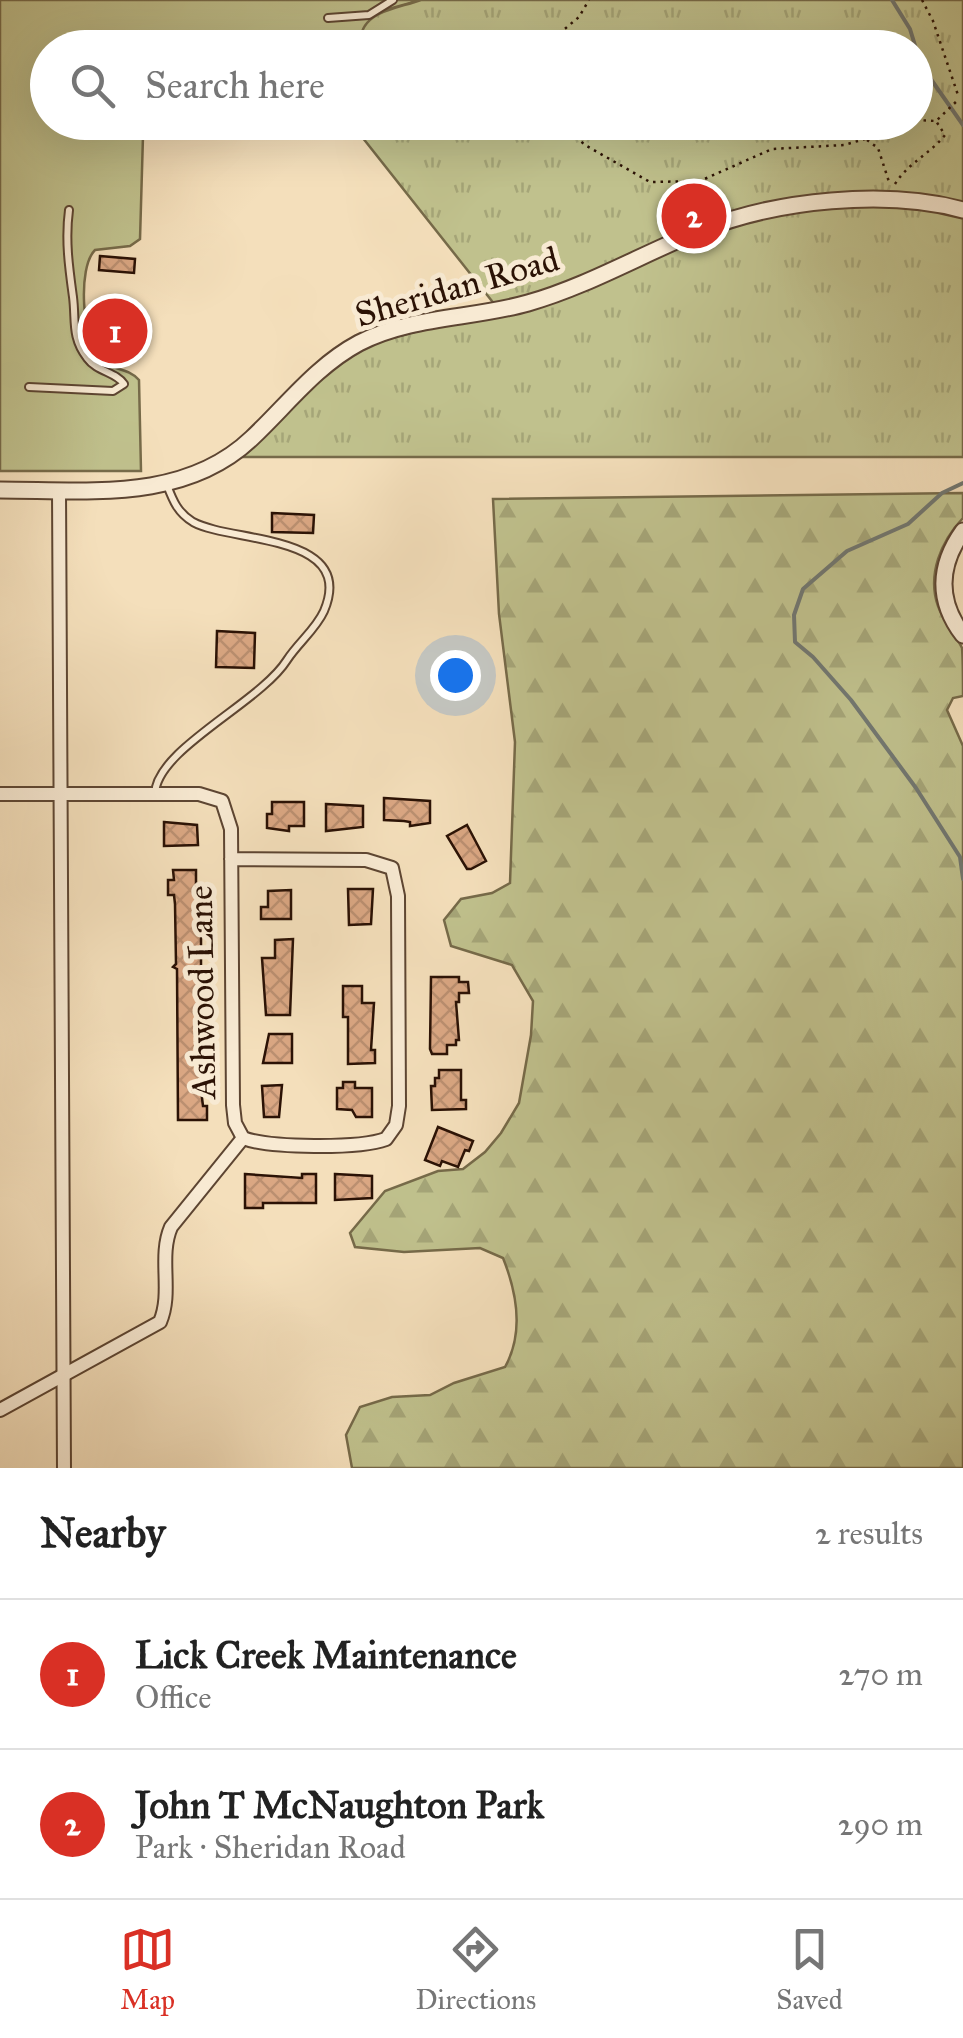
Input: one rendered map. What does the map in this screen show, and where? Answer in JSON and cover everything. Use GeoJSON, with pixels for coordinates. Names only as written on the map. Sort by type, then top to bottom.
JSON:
{"type":"FeatureCollection","features":[{"type":"Feature","properties":{"kind":"street","name":"Sheridan Road"},"geometry":{"type":"LineString","coordinates":[[0,490],[127,490],[167,484],[195,474],[248,442],[315,373],[376,336],[415,324],[527,304],[708,228],[772,210],[831,202],[895,200],[963,210]]}},
{"type":"Feature","properties":{"kind":"street"},"geometry":{"type":"LineString","coordinates":[[59,490],[64,1468]]}},
{"type":"Feature","properties":{"kind":"street"},"geometry":{"type":"LineString","coordinates":[[963,531],[949,555],[942,585],[949,614],[963,636]]}},
{"type":"Feature","properties":{"kind":"street"},"geometry":{"type":"LineString","coordinates":[[0,794],[155,794]]}},
{"type":"Feature","properties":{"kind":"street","name":"Ashwood Lane"},"geometry":{"type":"LineString","coordinates":[[155,794],[199,794],[222,802],[230,821],[233,1105],[235,1123],[243,1138],[270,1144],[363,1144],[386,1140],[394,1132],[399,1106],[398,887],[392,868],[375,861],[231,859]]}},
{"type":"Feature","properties":{"kind":"street"},"geometry":{"type":"LineString","coordinates":[[0,1410],[160,1322],[166,1298],[166,1240],[171,1227],[243,1138]]}},
{"type":"Feature","properties":{"kind":"lane"},"geometry":{"type":"LineString","coordinates":[[328,18],[370,15],[393,0]]}},
{"type":"Feature","properties":{"kind":"lane"},"geometry":{"type":"LineString","coordinates":[[29,387],[112,390],[124,384],[120,378],[98,370],[76,339],[68,277],[69,210]]}},
{"type":"Feature","properties":{"kind":"lane"},"geometry":{"type":"LineString","coordinates":[[155,794],[156,783],[166,767],[209,727],[247,703],[279,672],[318,622],[327,598],[322,568],[308,553],[296,546],[218,531],[192,521],[177,509],[167,484]]}},
{"type":"Feature","properties":{"kind":"path"},"geometry":{"type":"LineString","coordinates":[[563,30],[579,17],[589,0]]}},
{"type":"Feature","properties":{"kind":"path"},"geometry":{"type":"LineString","coordinates":[[922,0],[961,98],[933,121]]}},
{"type":"Feature","properties":{"kind":"path"},"geometry":{"type":"LineString","coordinates":[[580,140],[650,182],[700,180],[772,149],[844,146],[866,140],[878,148],[891,190],[910,165],[931,152],[945,135],[936,121]]}},
{"type":"Feature","properties":{"kind":"green space"},"geometry":{"type":"Polygon","coordinates":[[[0,0],[421,0],[381,11],[370,30],[30,30],[30,140],[143,140],[140,239],[130,246],[95,250],[89,259],[84,287],[89,336],[98,358],[139,380],[141,471],[0,471],[0,0]]]}},
{"type":"Feature","properties":{"kind":"green space"},"geometry":{"type":"Polygon","coordinates":[[[421,0],[963,0],[963,457],[227,457],[349,349],[499,310],[364,140],[933,140],[933,30],[363,30],[371,19],[421,0]]]}},
{"type":"Feature","properties":{"kind":"green space"},"geometry":{"type":"Polygon","coordinates":[[[963,493],[963,518],[938,559],[934,582],[938,606],[962,648],[963,659],[963,696],[953,698],[947,710],[963,746],[963,1468],[352,1468],[346,1435],[360,1407],[392,1397],[430,1395],[505,1367],[515,1341],[515,1299],[503,1258],[480,1248],[404,1252],[355,1247],[350,1233],[385,1191],[438,1171],[463,1169],[485,1152],[519,1103],[533,1001],[512,965],[451,946],[444,920],[461,899],[492,893],[510,883],[515,742],[499,614],[493,499],[963,493]]]}},
{"type":"Feature","properties":{"kind":"building"},"geometry":{"type":"Polygon","coordinates":[[[100,256],[135,259],[134,273],[99,270],[100,256]]]}},
{"type":"Feature","properties":{"kind":"building"},"geometry":{"type":"Polygon","coordinates":[[[103,309],[127,309],[127,353],[103,354],[103,309]]]}},
{"type":"Feature","properties":{"kind":"building"},"geometry":{"type":"Polygon","coordinates":[[[272,513],[314,515],[313,533],[272,532],[272,513]]]}},
{"type":"Feature","properties":{"kind":"building"},"geometry":{"type":"Polygon","coordinates":[[[217,631],[255,633],[254,668],[216,667],[217,631]]]}},
{"type":"Feature","properties":{"kind":"building"},"geometry":{"type":"Polygon","coordinates":[[[384,798],[430,801],[430,823],[410,826],[410,822],[384,820],[384,798]]]}},
{"type":"Feature","properties":{"kind":"building"},"geometry":{"type":"Polygon","coordinates":[[[272,802],[304,802],[304,826],[289,826],[289,831],[267,828],[272,802]]]}},
{"type":"Feature","properties":{"kind":"building"},"geometry":{"type":"Polygon","coordinates":[[[326,804],[363,806],[363,827],[326,831],[326,804]]]}},
{"type":"Feature","properties":{"kind":"building"},"geometry":{"type":"Polygon","coordinates":[[[164,822],[197,825],[198,845],[164,846],[164,822]]]}},
{"type":"Feature","properties":{"kind":"building"},"geometry":{"type":"Polygon","coordinates":[[[467,825],[486,861],[471,869],[467,869],[447,836],[467,825]]]}},
{"type":"Feature","properties":{"kind":"building"},"geometry":{"type":"Polygon","coordinates":[[[173,870],[196,870],[196,890],[206,889],[201,978],[206,978],[202,1018],[207,1018],[207,1061],[201,1061],[201,1090],[207,1120],[178,1120],[175,904],[174,895],[168,895],[173,870]]]}},
{"type":"Feature","properties":{"kind":"building"},"geometry":{"type":"Polygon","coordinates":[[[348,889],[373,889],[371,924],[349,925],[348,889]]]}},
{"type":"Feature","properties":{"kind":"building"},"geometry":{"type":"Polygon","coordinates":[[[291,890],[291,919],[261,919],[261,907],[268,907],[268,891],[291,890]]]}},
{"type":"Feature","properties":{"kind":"building"},"geometry":{"type":"Polygon","coordinates":[[[293,939],[290,1015],[266,1015],[262,958],[275,958],[275,940],[293,939]]]}},
{"type":"Feature","properties":{"kind":"building"},"geometry":{"type":"Polygon","coordinates":[[[431,977],[459,977],[459,982],[468,982],[469,993],[459,993],[456,1002],[459,1040],[456,1045],[447,1045],[447,1054],[432,1054],[430,1049],[431,977]]]}},
{"type":"Feature","properties":{"kind":"building"},"geometry":{"type":"Polygon","coordinates":[[[343,986],[362,986],[362,1003],[374,1003],[371,1050],[375,1050],[375,1063],[348,1064],[348,1017],[343,1017],[343,986]]]}},
{"type":"Feature","properties":{"kind":"building"},"geometry":{"type":"Polygon","coordinates":[[[269,1034],[292,1034],[292,1063],[263,1063],[269,1034]]]}},
{"type":"Feature","properties":{"kind":"building"},"geometry":{"type":"Polygon","coordinates":[[[439,1070],[461,1070],[461,1100],[466,1100],[466,1109],[432,1110],[431,1086],[439,1078],[439,1070]]]}},
{"type":"Feature","properties":{"kind":"building"},"geometry":{"type":"Polygon","coordinates":[[[343,1082],[355,1082],[355,1088],[372,1088],[372,1117],[356,1117],[352,1110],[337,1109],[337,1088],[343,1088],[343,1082]]]}},
{"type":"Feature","properties":{"kind":"building"},"geometry":{"type":"Polygon","coordinates":[[[282,1085],[279,1117],[264,1117],[262,1086],[282,1085]]]}},
{"type":"Feature","properties":{"kind":"building"},"geometry":{"type":"Polygon","coordinates":[[[438,1127],[473,1141],[458,1167],[425,1160],[438,1127]]]}},
{"type":"Feature","properties":{"kind":"building"},"geometry":{"type":"Polygon","coordinates":[[[245,1174],[302,1178],[302,1174],[316,1174],[316,1203],[263,1203],[263,1208],[245,1208],[245,1174]]]}},
{"type":"Feature","properties":{"kind":"building"},"geometry":{"type":"Polygon","coordinates":[[[335,1174],[372,1176],[372,1198],[335,1200],[335,1174]]]}},
{"type":"Feature","properties":{"kind":"waterway"},"geometry":{"type":"LineString","coordinates":[[892,0],[910,30]]}},
{"type":"Feature","properties":{"kind":"waterway"},"geometry":{"type":"LineString","coordinates":[[933,82],[963,125]]}},
{"type":"Feature","properties":{"kind":"waterway"},"geometry":{"type":"LineString","coordinates":[[963,483],[942,493],[908,524],[847,551],[803,589],[794,615],[795,642],[851,700],[916,788],[960,857],[963,879]]}},
{"type":"Feature","properties":{"kind":"place","name":"John T McNaughton Park"},"geometry":{"type":"Point","coordinates":[694,216]}},
{"type":"Feature","properties":{"kind":"place","name":"Lick Creek Maintenance"},"geometry":{"type":"Point","coordinates":[115,331]}}]}
